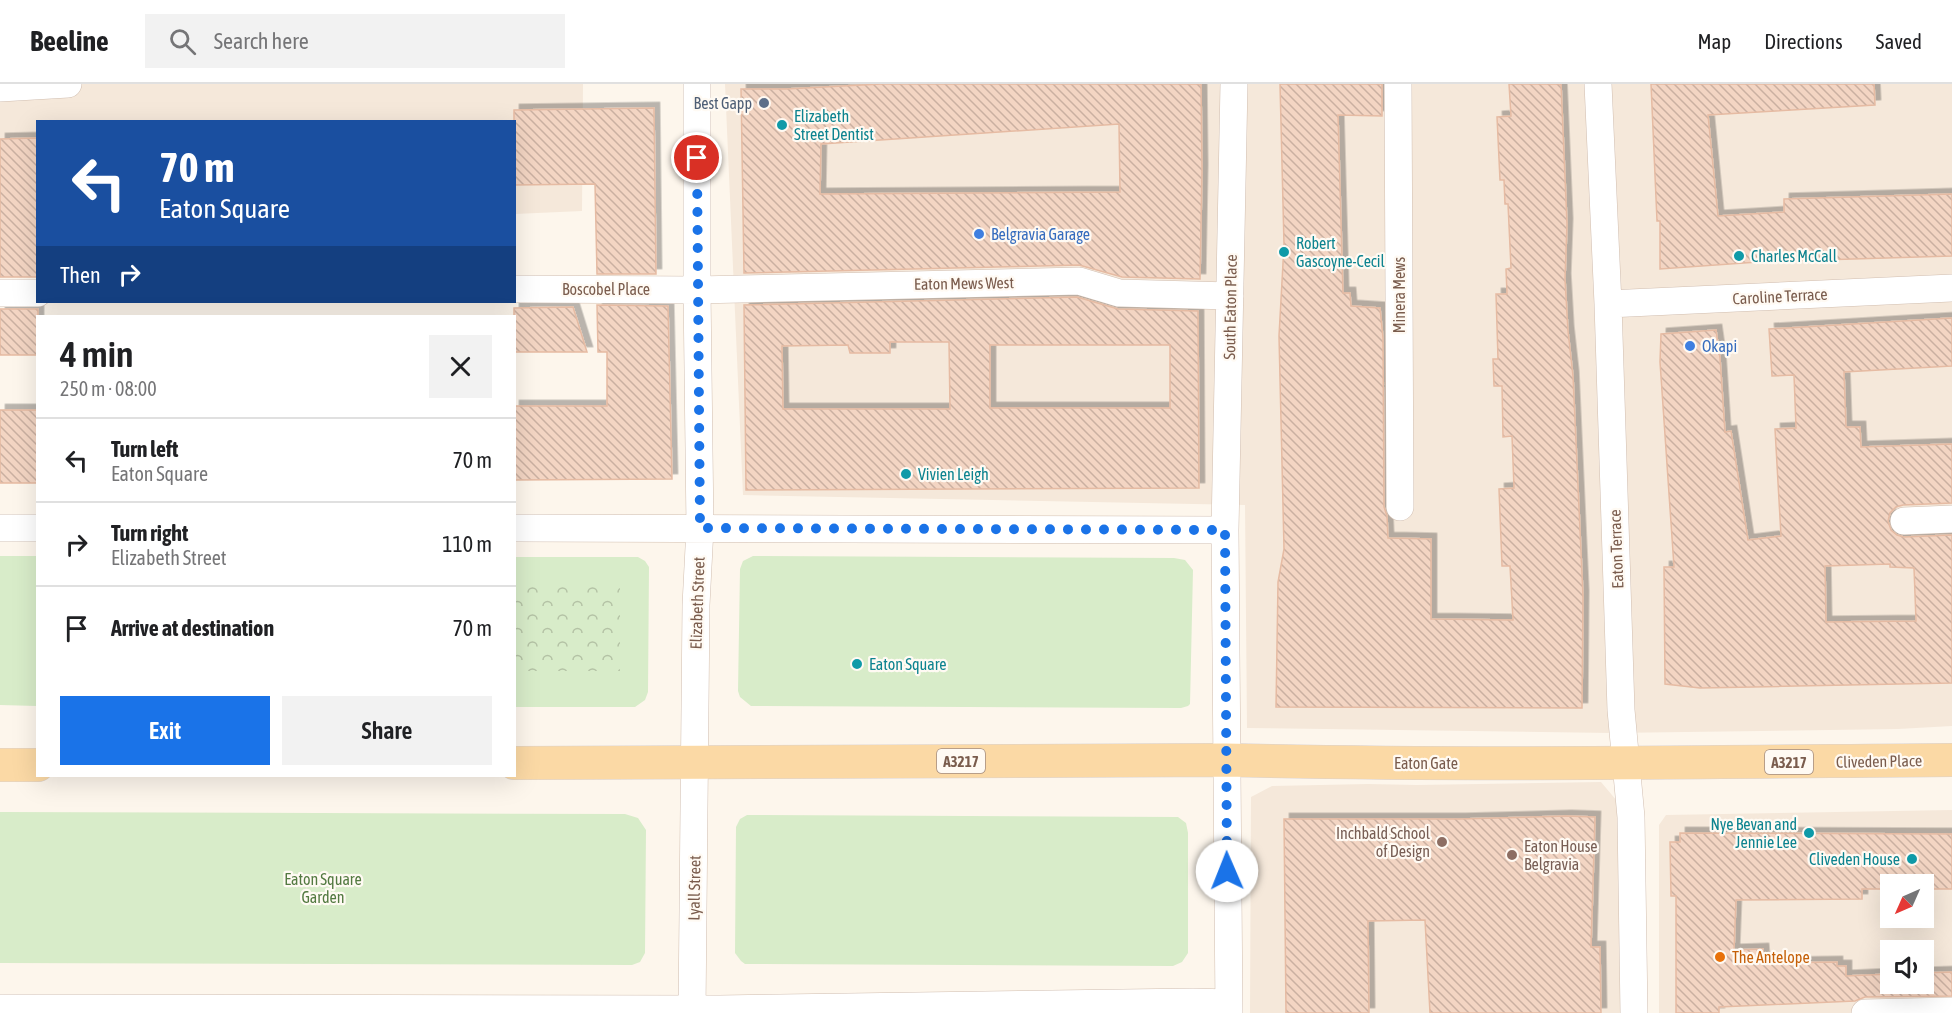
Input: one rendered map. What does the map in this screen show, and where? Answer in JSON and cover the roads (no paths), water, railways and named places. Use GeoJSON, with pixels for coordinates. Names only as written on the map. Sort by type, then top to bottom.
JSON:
{"type":"FeatureCollection","features":[{"type":"Feature","properties":{"kind":"main road","name":"Eaton Gate"},"geometry":{"type":"LineString","coordinates":[[1226,760],[1626,763]]}},
{"type":"Feature","properties":{"kind":"main road","name":"A3217"},"geometry":{"type":"LineString","coordinates":[[516,763],[1226,760]]}},
{"type":"Feature","properties":{"kind":"main road","name":"Cliveden Place"},"geometry":{"type":"LineString","coordinates":[[1626,763],[1952,760]]}},
{"type":"Feature","properties":{"kind":"main road"},"geometry":{"type":"LineString","coordinates":[[0,765],[36,765]]}},
{"type":"Feature","properties":{"kind":"street"},"geometry":{"type":"LineString","coordinates":[[0,88],[68,84]]}},
{"type":"Feature","properties":{"kind":"street","name":"Elizabeth Street"},"geometry":{"type":"LineString","coordinates":[[695,762],[696,605],[700,528],[697,84]]}},
{"type":"Feature","properties":{"kind":"street","name":"South Eaton Place"},"geometry":{"type":"LineString","coordinates":[[1225,530],[1234,84]]}},
{"type":"Feature","properties":{"kind":"street","name":"Minera Mews"},"geometry":{"type":"LineString","coordinates":[[1398,84],[1400,507]]}},
{"type":"Feature","properties":{"kind":"street","name":"Eaton Terrace"},"geometry":{"type":"LineString","coordinates":[[1598,84],[1608,304],[1621,710],[1631,817],[1634,1013]]}},
{"type":"Feature","properties":{"kind":"street","name":"Eaton Mews West"},"geometry":{"type":"LineString","coordinates":[[697,290],[1079,281],[1119,293],[1230,296]]}},
{"type":"Feature","properties":{"kind":"street","name":"Boscobel Place"},"geometry":{"type":"LineString","coordinates":[[516,288],[697,290]]}},
{"type":"Feature","properties":{"kind":"street","name":"Caroline Terrace"},"geometry":{"type":"LineString","coordinates":[[1608,304],[1952,288]]}},
{"type":"Feature","properties":{"kind":"street"},"geometry":{"type":"LineString","coordinates":[[0,293],[36,293]]}},
{"type":"Feature","properties":{"kind":"street"},"geometry":{"type":"LineString","coordinates":[[1904,521],[1952,519]]}},
{"type":"Feature","properties":{"kind":"street"},"geometry":{"type":"LineString","coordinates":[[0,528],[36,528]]}},
{"type":"Feature","properties":{"kind":"street"},"geometry":{"type":"LineString","coordinates":[[0,1008],[692,1011],[1193,1002],[1229,1008],[1225,530],[516,528]]}},
{"type":"Feature","properties":{"kind":"street","name":"Lyall Street"},"geometry":{"type":"LineString","coordinates":[[692,1011],[695,762]]}},
{"type":"Feature","properties":{"kind":"street"},"geometry":{"type":"LineString","coordinates":[[1865,1013],[1951,1011]]}},
{"type":"Feature","properties":{"kind":"place","name":"Best Gapp"},"geometry":{"type":"Point","coordinates":[764,103]}},
{"type":"Feature","properties":{"kind":"place","name":"Elizabeth Street Dentist"},"geometry":{"type":"Point","coordinates":[782,125]}},
{"type":"Feature","properties":{"kind":"place","name":"Belgravia Garage"},"geometry":{"type":"Point","coordinates":[979,234]}},
{"type":"Feature","properties":{"kind":"place","name":"Robert Gascoyne-Cecil"},"geometry":{"type":"Point","coordinates":[1284,252]}},
{"type":"Feature","properties":{"kind":"place","name":"Charles McCall"},"geometry":{"type":"Point","coordinates":[1739,256]}},
{"type":"Feature","properties":{"kind":"place","name":"Okapi"},"geometry":{"type":"Point","coordinates":[1690,346]}},
{"type":"Feature","properties":{"kind":"place","name":"Vivien Leigh"},"geometry":{"type":"Point","coordinates":[906,474]}},
{"type":"Feature","properties":{"kind":"place","name":"Eaton Square"},"geometry":{"type":"Point","coordinates":[857,664]}},
{"type":"Feature","properties":{"kind":"place","name":"Nye Bevan and Jennie Lee"},"geometry":{"type":"Point","coordinates":[1809,833]}},
{"type":"Feature","properties":{"kind":"place","name":"Inchbald School of Design"},"geometry":{"type":"Point","coordinates":[1442,842]}},
{"type":"Feature","properties":{"kind":"place","name":"Eaton House Belgravia"},"geometry":{"type":"Point","coordinates":[1512,855]}},
{"type":"Feature","properties":{"kind":"place","name":"Cliveden House"},"geometry":{"type":"Point","coordinates":[1912,859]}},
{"type":"Feature","properties":{"kind":"place","name":"The Antelope"},"geometry":{"type":"Point","coordinates":[1720,957]}},
{"type":"Feature","properties":{"kind":"park label","name":"Eaton Square Garden"},"geometry":{"type":"Point","coordinates":[323,888]}}]}
